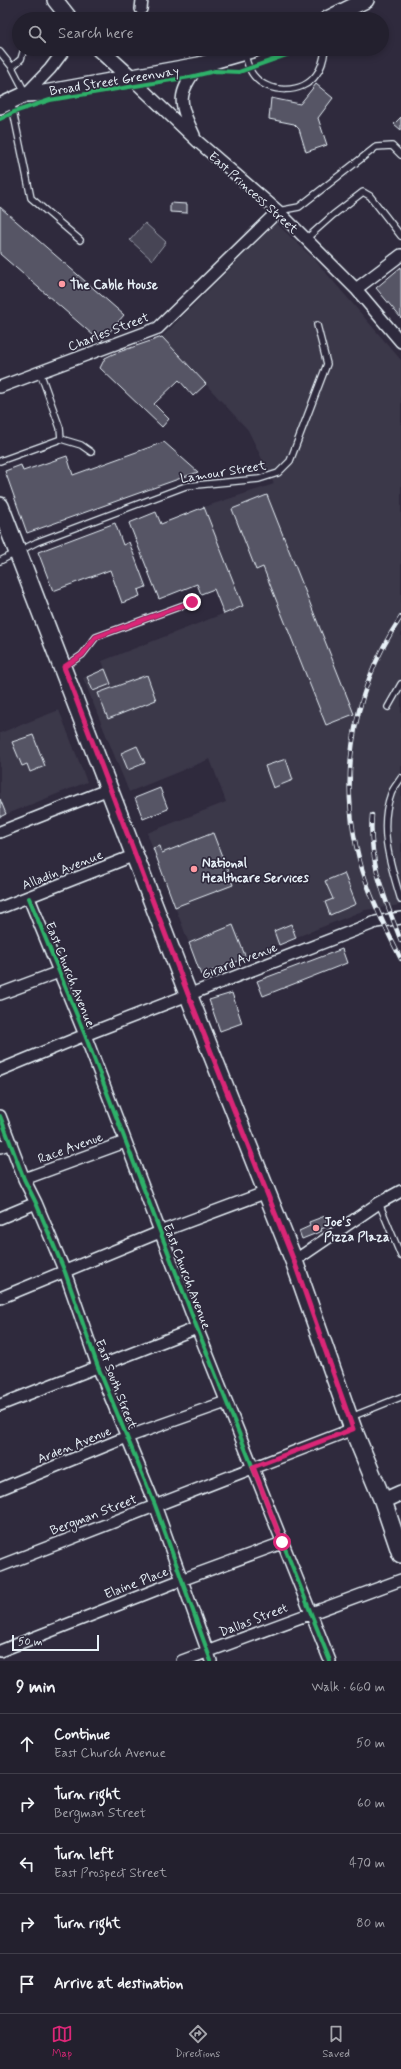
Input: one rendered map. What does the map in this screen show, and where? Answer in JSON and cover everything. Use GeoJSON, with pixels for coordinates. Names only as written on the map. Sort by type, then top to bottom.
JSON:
{"type":"FeatureCollection","features":[{"type":"Feature","properties":{"kind":"main road"},"geometry":{"type":"LineString","coordinates":[[0,506],[64,667],[134,855],[188,994],[294,1261],[351,1423],[383,1500],[401,1554]]}},
{"type":"Feature","properties":{"kind":"street"},"geometry":{"type":"LineString","coordinates":[[341,12],[366,0]]}},
{"type":"Feature","properties":{"kind":"street"},"geometry":{"type":"LineString","coordinates":[[26,94],[50,69],[60,56]]}},
{"type":"Feature","properties":{"kind":"street","name":"East Princess Street"},"geometry":{"type":"LineString","coordinates":[[107,56],[197,141],[278,211],[356,289],[401,342]]}},
{"type":"Feature","properties":{"kind":"street"},"geometry":{"type":"LineString","coordinates":[[5,103],[26,94],[44,93],[131,78],[199,65],[231,56]]}},
{"type":"Feature","properties":{"kind":"street"},"geometry":{"type":"LineString","coordinates":[[197,141],[184,113],[181,101],[184,89],[199,65]]}},
{"type":"Feature","properties":{"kind":"street","name":"Charles Street"},"geometry":{"type":"LineString","coordinates":[[0,387],[158,328],[278,211]]}},
{"type":"Feature","properties":{"kind":"street"},"geometry":{"type":"LineString","coordinates":[[356,289],[401,256]]}},
{"type":"Feature","properties":{"kind":"street"},"geometry":{"type":"LineString","coordinates":[[0,832],[109,789]]}},
{"type":"Feature","properties":{"kind":"street","name":"Alladin Avenue"},"geometry":{"type":"LineString","coordinates":[[0,908],[29,898],[134,855]]}},
{"type":"Feature","properties":{"kind":"street","name":"East Church Avenue"},"geometry":{"type":"LineString","coordinates":[[29,898],[85,1035],[197,1328],[330,1661]]}},
{"type":"Feature","properties":{"kind":"street","name":"Girard Avenue"},"geometry":{"type":"LineString","coordinates":[[0,1070],[188,994],[376,922],[401,918]]}},
{"type":"Feature","properties":{"kind":"street"},"geometry":{"type":"LineString","coordinates":[[0,994],[59,972]]}},
{"type":"Feature","properties":{"kind":"street","name":"East South Street"},"geometry":{"type":"LineString","coordinates":[[0,1116],[5,1145],[36,1203],[65,1272],[98,1366],[154,1505],[209,1656]]}},
{"type":"Feature","properties":{"kind":"street","name":"Race Avenue"},"geometry":{"type":"LineString","coordinates":[[24,1179],[125,1142]]}},
{"type":"Feature","properties":{"kind":"street"},"geometry":{"type":"LineString","coordinates":[[294,1261],[379,1203],[401,1191]]}},
{"type":"Feature","properties":{"kind":"street"},"geometry":{"type":"LineString","coordinates":[[0,1298],[160,1232],[267,1192]]}},
{"type":"Feature","properties":{"kind":"street"},"geometry":{"type":"LineString","coordinates":[[0,1218],[36,1203]]}},
{"type":"Feature","properties":{"kind":"street"},"geometry":{"type":"LineString","coordinates":[[0,1405],[197,1328]]}},
{"type":"Feature","properties":{"kind":"street","name":"Arden Avenue"},"geometry":{"type":"LineString","coordinates":[[0,1489],[127,1437],[226,1402]]}},
{"type":"Feature","properties":{"kind":"street","name":"Bergman Street"},"geometry":{"type":"LineString","coordinates":[[0,1566],[253,1467],[351,1423]]}},
{"type":"Feature","properties":{"kind":"street"},"geometry":{"type":"LineString","coordinates":[[383,1500],[401,1492]]}},
{"type":"Feature","properties":{"kind":"street","name":"Elaine Place"},"geometry":{"type":"LineString","coordinates":[[0,1651],[282,1542]]}},
{"type":"Feature","properties":{"kind":"street","name":"Dallas Street"},"geometry":{"type":"LineString","coordinates":[[182,1661],[209,1656],[310,1612],[401,1580]]}},
{"type":"Feature","properties":{"kind":"lane"},"geometry":{"type":"LineString","coordinates":[[0,52],[12,67],[26,94]]}},
{"type":"Feature","properties":{"kind":"lane"},"geometry":{"type":"LineString","coordinates":[[12,67],[21,59],[22,56]]}},
{"type":"Feature","properties":{"kind":"lane"},"geometry":{"type":"LineString","coordinates":[[249,56],[249,69],[255,77],[268,86],[283,90],[296,88],[309,82],[317,75],[324,56]]}},
{"type":"Feature","properties":{"kind":"lane"},"geometry":{"type":"LineString","coordinates":[[5,103],[32,198],[80,240]]}},
{"type":"Feature","properties":{"kind":"lane"},"geometry":{"type":"LineString","coordinates":[[278,211],[298,207],[376,147],[392,146],[401,156]]}},
{"type":"Feature","properties":{"kind":"lane"},"geometry":{"type":"LineString","coordinates":[[306,239],[333,215],[363,192],[370,196],[401,236]]}},
{"type":"Feature","properties":{"kind":"lane","name":"Lamour Street"},"geometry":{"type":"LineString","coordinates":[[0,561],[37,542],[186,486],[239,482],[259,479],[278,473],[290,461],[326,364],[317,325]]}},
{"type":"Feature","properties":{"kind":"lane"},"geometry":{"type":"LineString","coordinates":[[40,372],[60,428],[61,439]]}},
{"type":"Feature","properties":{"kind":"lane"},"geometry":{"type":"LineString","coordinates":[[0,461],[61,439],[81,445],[91,452]]}},
{"type":"Feature","properties":{"kind":"lane"},"geometry":{"type":"LineString","coordinates":[[64,667],[82,655],[96,637],[192,602]]}},
{"type":"Feature","properties":{"kind":"lane"},"geometry":{"type":"LineString","coordinates":[[388,707],[401,684]]}},
{"type":"Feature","properties":{"kind":"lane"},"geometry":{"type":"LineString","coordinates":[[401,778],[391,793],[386,822],[388,856],[401,900]]}},
{"type":"Feature","properties":{"kind":"lane"},"geometry":{"type":"LineString","coordinates":[[379,1203],[401,1256]]}},
{"type":"Feature","properties":{"kind":"lane"},"geometry":{"type":"LineString","coordinates":[[351,1423],[401,1397]]}},
{"type":"Feature","properties":{"kind":"shaded area"},"geometry":{"type":"Polygon","coordinates":[[[145,223],[166,242],[152,260],[130,240],[145,223]]]}},
{"type":"Feature","properties":{"kind":"shaded area"},"geometry":{"type":"Polygon","coordinates":[[[276,223],[315,260],[401,360],[401,905],[365,910],[201,975],[147,833],[226,802],[210,759],[129,792],[83,678],[105,669],[102,661],[243,606],[204,507],[274,484],[248,430],[162,337],[276,223]]]}},
{"type":"Feature","properties":{"kind":"shaded area"},"geometry":{"type":"Polygon","coordinates":[[[59,710],[87,782],[0,817],[0,733],[59,710]]]}},
{"type":"Feature","properties":{"kind":"building"},"geometry":{"type":"Polygon","coordinates":[[[316,84],[333,98],[318,118],[327,145],[306,152],[299,129],[294,124],[269,119],[271,98],[300,104],[316,84]]]}},
{"type":"Feature","properties":{"kind":"building"},"geometry":{"type":"Polygon","coordinates":[[[401,117],[401,130],[394,124],[401,117]]]}},
{"type":"Feature","properties":{"kind":"building"},"geometry":{"type":"Polygon","coordinates":[[[170,203],[187,204],[187,213],[170,212],[170,203]]]}},
{"type":"Feature","properties":{"kind":"building","name":"The Cable House"},"geometry":{"type":"Polygon","coordinates":[[[0,207],[124,315],[101,342],[0,254],[0,207]]]}},
{"type":"Feature","properties":{"kind":"building"},"geometry":{"type":"Polygon","coordinates":[[[401,267],[401,318],[376,288],[401,267]]]}},
{"type":"Feature","properties":{"kind":"building"},"geometry":{"type":"Polygon","coordinates":[[[162,337],[206,384],[193,396],[179,380],[154,404],[169,419],[162,427],[100,368],[105,358],[113,354],[162,337]]]}},
{"type":"Feature","properties":{"kind":"building"},"geometry":{"type":"Polygon","coordinates":[[[164,442],[198,472],[27,533],[5,471],[21,465],[23,471],[67,456],[73,475],[164,442]]]}},
{"type":"Feature","properties":{"kind":"building"},"geometry":{"type":"Polygon","coordinates":[[[267,495],[354,714],[326,725],[263,567],[256,570],[232,509],[267,495]]]}},
{"type":"Feature","properties":{"kind":"building"},"geometry":{"type":"Polygon","coordinates":[[[204,507],[243,606],[224,614],[214,589],[201,594],[197,584],[159,599],[129,523],[156,512],[161,524],[204,507]]]}},
{"type":"Feature","properties":{"kind":"building"},"geometry":{"type":"Polygon","coordinates":[[[115,523],[123,545],[129,542],[146,587],[138,590],[140,596],[122,603],[110,570],[53,591],[38,552],[115,523]]]}},
{"type":"Feature","properties":{"kind":"building"},"geometry":{"type":"Polygon","coordinates":[[[105,669],[111,684],[93,691],[87,677],[105,669]]]}},
{"type":"Feature","properties":{"kind":"building"},"geometry":{"type":"Polygon","coordinates":[[[147,675],[156,700],[108,719],[98,693],[147,675]]]}},
{"type":"Feature","properties":{"kind":"building"},"geometry":{"type":"Polygon","coordinates":[[[33,735],[45,766],[30,772],[27,764],[22,766],[12,742],[33,735]]]}},
{"type":"Feature","properties":{"kind":"building"},"geometry":{"type":"Polygon","coordinates":[[[137,746],[145,763],[128,770],[121,753],[137,746]]]}},
{"type":"Feature","properties":{"kind":"building"},"geometry":{"type":"Polygon","coordinates":[[[286,759],[293,780],[273,788],[265,766],[286,759]]]}},
{"type":"Feature","properties":{"kind":"building"},"geometry":{"type":"Polygon","coordinates":[[[160,788],[168,809],[143,819],[135,798],[160,788]]]}},
{"type":"Feature","properties":{"kind":"building"},"geometry":{"type":"Polygon","coordinates":[[[0,799],[6,814],[0,817],[0,799]]]}},
{"type":"Feature","properties":{"kind":"building","name":"National Healthcare Services"},"geometry":{"type":"Polygon","coordinates":[[[213,833],[233,885],[175,907],[153,848],[160,846],[162,853],[213,833]]]}},
{"type":"Feature","properties":{"kind":"building"},"geometry":{"type":"Polygon","coordinates":[[[344,873],[356,904],[330,915],[325,902],[333,899],[325,881],[344,873]]]}},
{"type":"Feature","properties":{"kind":"building"},"geometry":{"type":"Polygon","coordinates":[[[291,924],[296,938],[279,945],[274,931],[291,924]]]}},
{"type":"Feature","properties":{"kind":"building"},"geometry":{"type":"Polygon","coordinates":[[[233,925],[246,958],[201,975],[189,943],[233,925]]]}},
{"type":"Feature","properties":{"kind":"building"},"geometry":{"type":"Polygon","coordinates":[[[342,949],[347,963],[263,996],[257,981],[342,949]]]}},
{"type":"Feature","properties":{"kind":"building"},"geometry":{"type":"Polygon","coordinates":[[[232,993],[242,1023],[220,1031],[209,1000],[232,993]]]}},
{"type":"Feature","properties":{"kind":"building","name":"Joe's Pizza Plaza"},"geometry":{"type":"Polygon","coordinates":[[[325,1216],[329,1226],[321,1229],[322,1231],[302,1239],[299,1231],[310,1226],[309,1222],[325,1216]]]}},
{"type":"Feature","properties":{"kind":"railway"},"geometry":{"type":"LineString","coordinates":[[401,617],[383,647],[369,679],[359,711],[352,745],[350,779],[351,813],[356,847],[366,881],[378,911],[401,959]]}},
{"type":"Feature","properties":{"kind":"railway"},"geometry":{"type":"LineString","coordinates":[[372,815],[371,832],[375,864],[384,895],[401,941]]}},
{"type":"Feature","properties":{"kind":"cycle path","name":"Broad Street Greenway"},"geometry":{"type":"LineString","coordinates":[[0,119],[14,112],[50,100],[190,77],[215,71],[239,72],[284,56]]}},
{"type":"Feature","properties":{"kind":"cycle path"},"geometry":{"type":"LineString","coordinates":[[29,898],[85,1035],[197,1328],[330,1661]]}},
{"type":"Feature","properties":{"kind":"cycle path"},"geometry":{"type":"LineString","coordinates":[[0,1116],[24,1179],[36,1203],[65,1272],[98,1367],[155,1505],[211,1661]]}},
{"type":"Feature","properties":{"kind":"place","name":"The Cable House"},"geometry":{"type":"Point","coordinates":[62,284]}},
{"type":"Feature","properties":{"kind":"place","name":"National Healthcare Services"},"geometry":{"type":"Point","coordinates":[194,869]}},
{"type":"Feature","properties":{"kind":"place","name":"Joe's Pizza Plaza"},"geometry":{"type":"Point","coordinates":[316,1228]}},
{"type":"Feature","properties":{"kind":"route"},"geometry":{"type":"LineString","coordinates":[[192,602],[96,637],[88,645],[82,655],[64,667],[188,994],[294,1261],[353,1429],[253,1467],[282,1542]]}}]}
